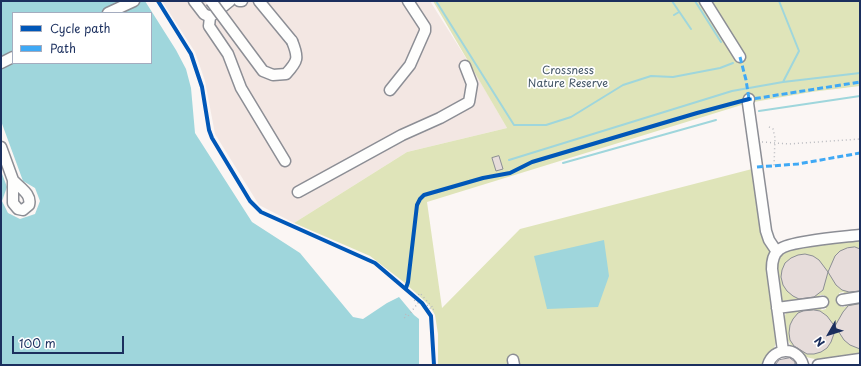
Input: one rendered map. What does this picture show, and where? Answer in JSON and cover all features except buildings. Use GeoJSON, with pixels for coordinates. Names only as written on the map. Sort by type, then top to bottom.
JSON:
{"type":"FeatureCollection","features":[{"type":"Feature","properties":{"kind":"lane"},"geometry":{"type":"LineString","coordinates":[[110,12],[134,1]]}},
{"type":"Feature","properties":{"kind":"lane"},"geometry":{"type":"LineString","coordinates":[[194,1],[204,14],[210,17]]}},
{"type":"Feature","properties":{"kind":"lane"},"geometry":{"type":"LineString","coordinates":[[211,1],[263,71],[273,75],[286,74],[296,64],[297,52],[292,41],[259,1]]}},
{"type":"Feature","properties":{"kind":"lane"},"geometry":{"type":"LineString","coordinates":[[230,1],[210,17],[209,26],[228,54],[241,88],[285,161]]}},
{"type":"Feature","properties":{"kind":"lane"},"geometry":{"type":"LineString","coordinates":[[390,90],[410,65],[425,31],[425,27],[408,1]]}},
{"type":"Feature","properties":{"kind":"lane"},"geometry":{"type":"LineString","coordinates":[[704,1],[740,57]]}},
{"type":"Feature","properties":{"kind":"lane"},"geometry":{"type":"LineString","coordinates":[[1,63],[12,58]]}},
{"type":"Feature","properties":{"kind":"lane"},"geometry":{"type":"LineString","coordinates":[[298,192],[402,135],[440,118],[469,102],[472,84],[465,66]]}},
{"type":"Feature","properties":{"kind":"lane"},"geometry":{"type":"LineString","coordinates":[[749,99],[748,103],[767,236],[776,252]]}},
{"type":"Feature","properties":{"kind":"lane"},"geometry":{"type":"LineString","coordinates":[[1,147],[14,180]]}},
{"type":"Feature","properties":{"kind":"lane"},"geometry":{"type":"LineString","coordinates":[[783,351],[772,269],[773,259],[776,252],[790,244],[860,235]]}},
{"type":"Feature","properties":{"kind":"lane"},"geometry":{"type":"LineString","coordinates":[[842,300],[860,297]]}},
{"type":"Feature","properties":{"kind":"lane"},"geometry":{"type":"LineString","coordinates":[[778,308],[823,302]]}},
{"type":"Feature","properties":{"kind":"lane"},"geometry":{"type":"LineString","coordinates":[[768,365],[773,356],[783,351],[795,353],[803,365]]}},
{"type":"Feature","properties":{"kind":"lane"},"geometry":{"type":"LineString","coordinates":[[818,365],[860,359]]}},
{"type":"Feature","properties":{"kind":"path"},"geometry":{"type":"LineString","coordinates":[[769,127],[773,129],[774,166]]}},
{"type":"Feature","properties":{"kind":"path"},"geometry":{"type":"LineString","coordinates":[[754,142],[789,144],[860,139]]}},
{"type":"Feature","properties":{"kind":"path"},"geometry":{"type":"LineString","coordinates":[[411,293],[425,307],[431,316]]}},
{"type":"Feature","properties":{"kind":"path"},"geometry":{"type":"LineString","coordinates":[[405,318],[404,317],[406,314],[408,316],[418,303],[414,300],[420,293],[434,309],[432,310],[427,305],[425,307]]}},
{"type":"Feature","properties":{"kind":"shaded area"},"geometry":{"type":"Polygon","coordinates":[[[162,1],[430,1],[476,74],[507,128],[407,152],[294,223],[259,205],[215,134],[205,81],[195,52],[162,1]]]}},
{"type":"Feature","properties":{"kind":"green space","name":"Crossness Nature Reserve"},"geometry":{"type":"Polygon","coordinates":[[[433,1],[860,1],[860,86],[811,92],[748,103],[427,202],[442,308],[520,229],[752,169],[773,252],[777,339],[767,360],[761,365],[438,365],[438,334],[435,315],[429,305],[405,283],[370,256],[294,223],[407,152],[507,128],[433,1]]]}},
{"type":"Feature","properties":{"kind":"green space"},"geometry":{"type":"Polygon","coordinates":[[[860,238],[860,295],[849,297],[843,292],[839,293],[841,307],[845,307],[849,300],[860,299],[860,356],[824,360],[807,357],[800,354],[793,348],[787,338],[784,317],[787,312],[816,305],[822,310],[826,309],[824,295],[820,295],[816,302],[784,302],[780,298],[775,271],[779,255],[789,248],[860,238]]]}},
{"type":"Feature","properties":{"kind":"water"},"geometry":{"type":"Polygon","coordinates":[[[1,1],[145,1],[152,12],[12,12],[12,64],[152,64],[152,12],[186,69],[191,88],[195,133],[252,222],[300,253],[353,317],[363,319],[399,297],[419,319],[419,365],[1,365],[1,1]]]}},
{"type":"Feature","properties":{"kind":"water"},"geometry":{"type":"Polygon","coordinates":[[[604,240],[609,276],[598,307],[547,309],[534,256],[604,240]]]}},
{"type":"Feature","properties":{"kind":"pier"},"geometry":{"type":"Polygon","coordinates":[[[1,121],[23,181],[35,188],[40,201],[35,214],[20,219],[8,213],[2,201],[7,187],[1,171],[1,121]]]}},
{"type":"Feature","properties":{"kind":"waterway"},"geometry":{"type":"LineString","coordinates":[[436,1],[514,125],[546,125],[571,117],[623,85],[651,76],[673,77],[720,68],[733,63]]}},
{"type":"Feature","properties":{"kind":"waterway"},"geometry":{"type":"LineString","coordinates":[[672,1],[691,29]]}},
{"type":"Feature","properties":{"kind":"waterway"},"geometry":{"type":"LineString","coordinates":[[695,1],[721,42]]}},
{"type":"Feature","properties":{"kind":"waterway"},"geometry":{"type":"LineString","coordinates":[[779,1],[799,51],[783,82]]}},
{"type":"Feature","properties":{"kind":"waterway"},"geometry":{"type":"LineString","coordinates":[[674,15],[679,12]]}},
{"type":"Feature","properties":{"kind":"waterway"},"geometry":{"type":"LineString","coordinates":[[509,160],[732,91],[783,82],[860,73]]}},
{"type":"Feature","properties":{"kind":"waterway"},"geometry":{"type":"LineString","coordinates":[[759,111],[860,96]]}},
{"type":"Feature","properties":{"kind":"waterway"},"geometry":{"type":"LineString","coordinates":[[563,163],[716,120]]}},
{"type":"Feature","properties":{"kind":"marked path"},"geometry":{"type":"LineString","coordinates":[[740,57],[749,99]]}},
{"type":"Feature","properties":{"kind":"marked path"},"geometry":{"type":"LineString","coordinates":[[746,100],[860,82]]}},
{"type":"Feature","properties":{"kind":"marked path"},"geometry":{"type":"LineString","coordinates":[[757,167],[798,164],[860,153]]}},
{"type":"Feature","properties":{"kind":"cycle path"},"geometry":{"type":"LineString","coordinates":[[158,1],[191,54],[202,87],[209,130],[212,138],[250,201],[261,212],[375,263],[422,303],[431,316],[434,365]]}},
{"type":"Feature","properties":{"kind":"cycle path"},"geometry":{"type":"LineString","coordinates":[[406,288],[417,205],[424,195],[483,178],[510,173],[532,162],[749,99]]}}]}
